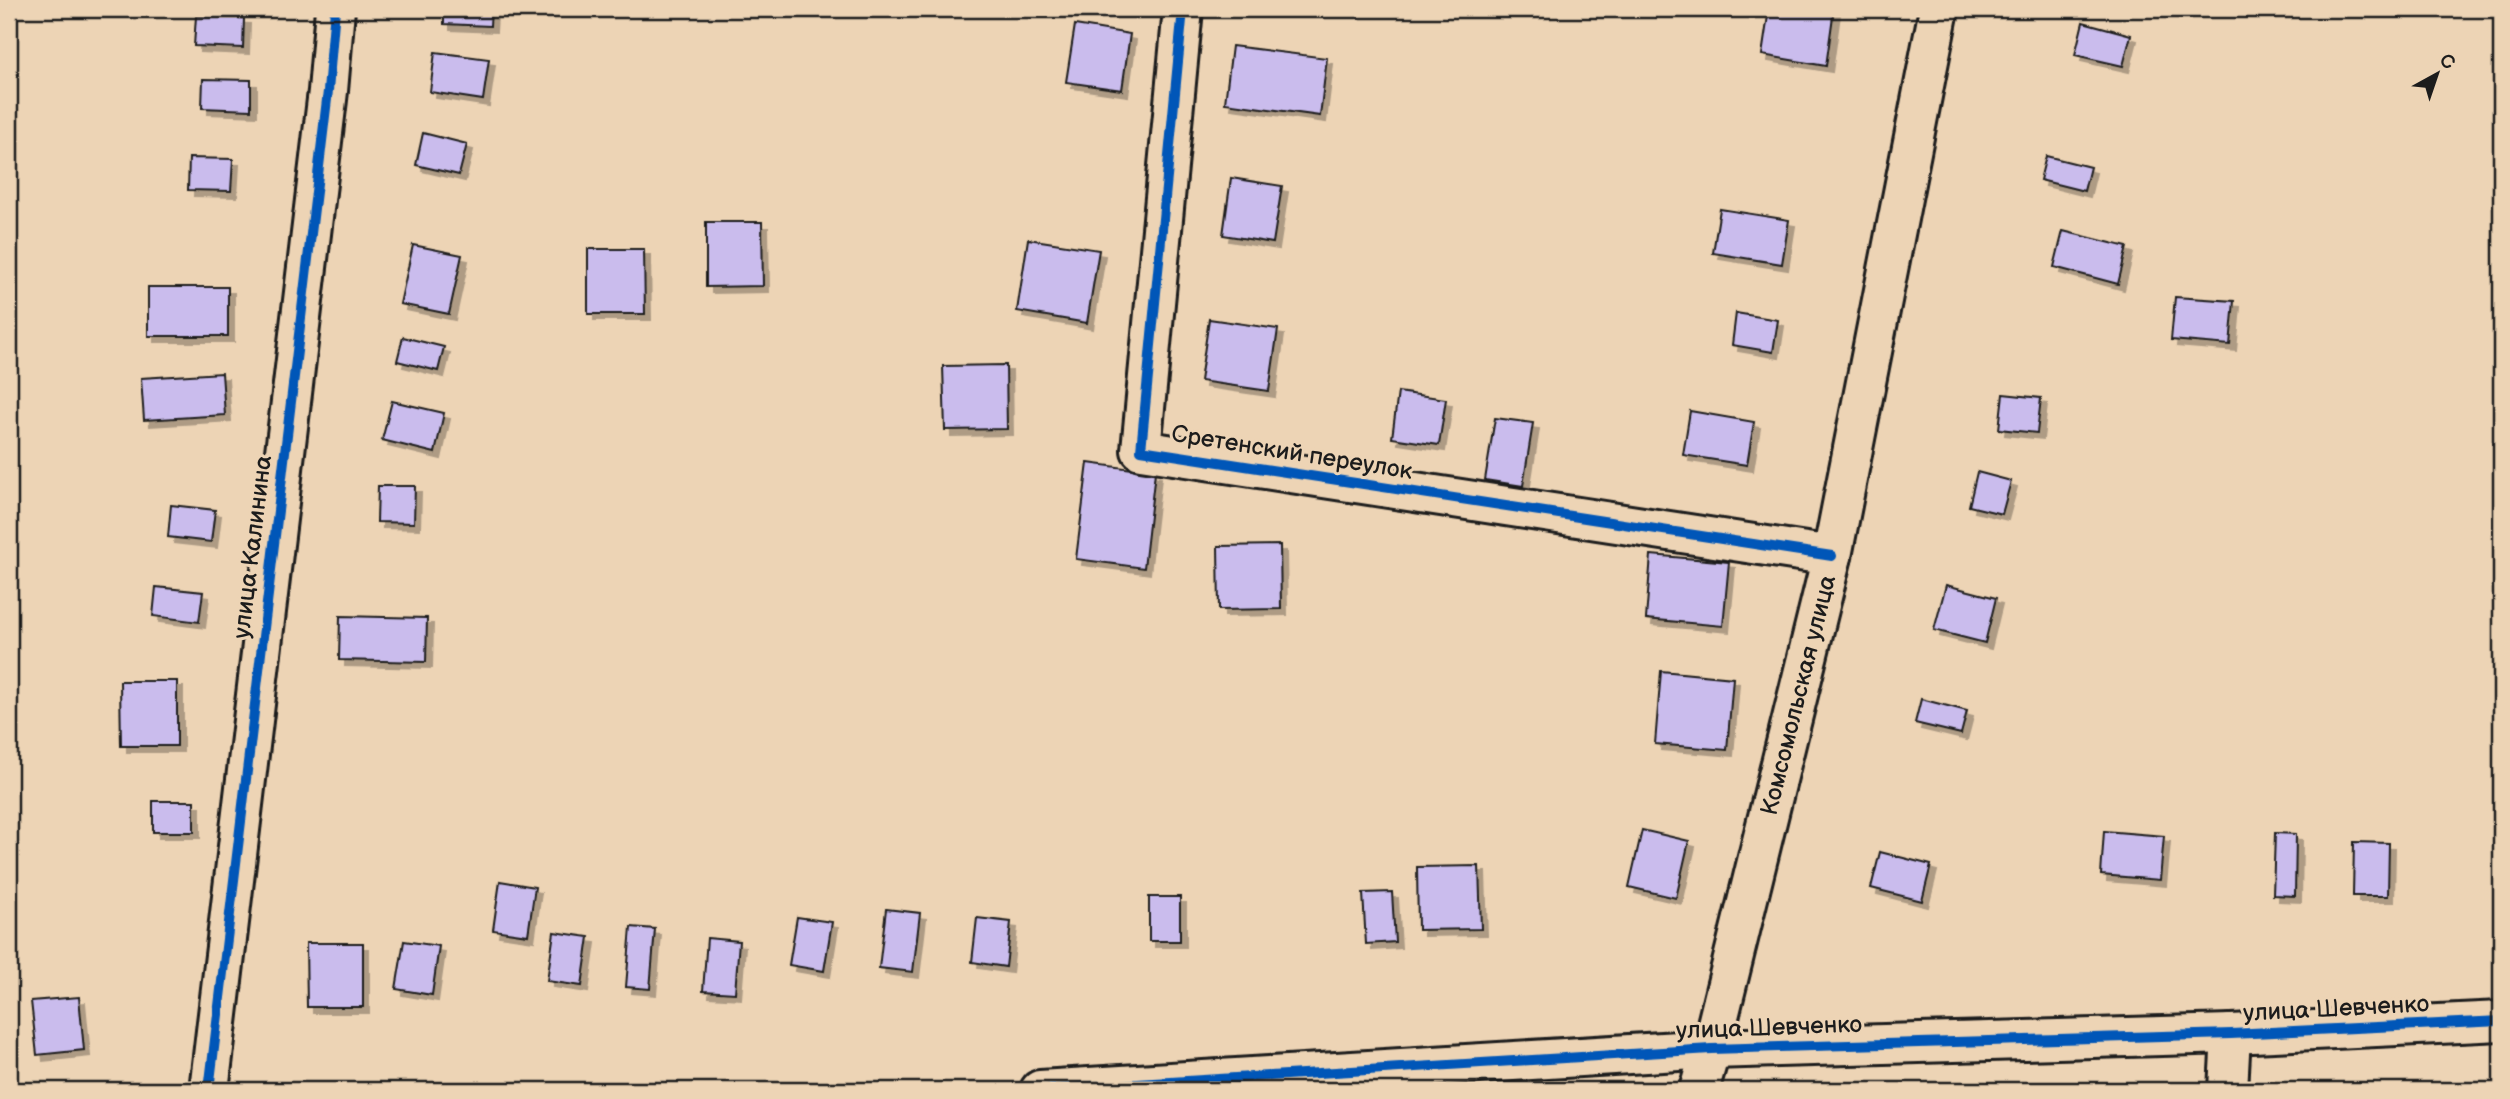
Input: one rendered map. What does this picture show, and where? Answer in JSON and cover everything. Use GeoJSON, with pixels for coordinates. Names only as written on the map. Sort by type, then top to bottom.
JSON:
{"type":"FeatureCollection","features":[{"type":"Feature","properties":{"kind":"street","name":"улица Калинина"},"geometry":{"type":"LineString","coordinates":[[209,1090],[335,9]]}},
{"type":"Feature","properties":{"kind":"street","name":"Сретенский переулок"},"geometry":{"type":"LineString","coordinates":[[1184,9],[1141,450],[1832,556]]}},
{"type":"Feature","properties":{"kind":"street","name":"Комсомольская улица"},"geometry":{"type":"LineString","coordinates":[[1699,1090],[1832,556],[1939,9]]}},
{"type":"Feature","properties":{"kind":"street","name":"улица Шевченко"},"geometry":{"type":"LineString","coordinates":[[1040,1090],[1711,1049],[2231,1034],[2501,1021]]}},
{"type":"Feature","properties":{"kind":"street"},"geometry":{"type":"LineString","coordinates":[[2228,1090],[2231,1034]]}},
{"type":"Feature","properties":{"kind":"building"},"geometry":{"type":"Polygon","coordinates":[[[444,9],[491,9],[490,26],[444,24],[444,9]]]}},
{"type":"Feature","properties":{"kind":"building"},"geometry":{"type":"Polygon","coordinates":[[[1769,9],[1834,9],[1826,66],[1762,55],[1769,9]]]}},
{"type":"Feature","properties":{"kind":"building"},"geometry":{"type":"Polygon","coordinates":[[[196,16],[244,18],[243,48],[194,46],[196,16]]]}},
{"type":"Feature","properties":{"kind":"building"},"geometry":{"type":"Polygon","coordinates":[[[2083,22],[2131,35],[2123,66],[2075,55],[2083,22]]]}},
{"type":"Feature","properties":{"kind":"building"},"geometry":{"type":"Polygon","coordinates":[[[1075,25],[1130,34],[1122,90],[1066,82],[1075,25]]]}},
{"type":"Feature","properties":{"kind":"building"},"geometry":{"type":"Polygon","coordinates":[[[1232,46],[1327,58],[1320,116],[1225,103],[1232,46]]]}},
{"type":"Feature","properties":{"kind":"building"},"geometry":{"type":"Polygon","coordinates":[[[435,52],[489,59],[483,100],[430,92],[435,52]]]}},
{"type":"Feature","properties":{"kind":"building"},"geometry":{"type":"Polygon","coordinates":[[[203,79],[251,80],[251,110],[202,108],[203,79]]]}},
{"type":"Feature","properties":{"kind":"building"},"geometry":{"type":"Polygon","coordinates":[[[423,133],[467,144],[459,175],[416,165],[423,133]]]}},
{"type":"Feature","properties":{"kind":"building"},"geometry":{"type":"Polygon","coordinates":[[[2046,156],[2090,167],[2084,191],[2040,180],[2046,156]]]}},
{"type":"Feature","properties":{"kind":"building"},"geometry":{"type":"Polygon","coordinates":[[[189,158],[233,159],[231,191],[188,190],[189,158]]]}},
{"type":"Feature","properties":{"kind":"building"},"geometry":{"type":"Polygon","coordinates":[[[1231,178],[1282,186],[1273,243],[1223,235],[1231,178]]]}},
{"type":"Feature","properties":{"kind":"building"},"geometry":{"type":"Polygon","coordinates":[[[1720,209],[1789,220],[1782,264],[1713,253],[1720,209]]]}},
{"type":"Feature","properties":{"kind":"building"},"geometry":{"type":"Polygon","coordinates":[[[706,222],[762,222],[763,286],[706,287],[706,222]]]}},
{"type":"Feature","properties":{"kind":"building"},"geometry":{"type":"Polygon","coordinates":[[[2063,231],[2127,247],[2118,284],[2054,267],[2063,231]]]}},
{"type":"Feature","properties":{"kind":"building"},"geometry":{"type":"Polygon","coordinates":[[[1028,239],[1099,250],[1087,323],[1017,311],[1028,239]]]}},
{"type":"Feature","properties":{"kind":"building"},"geometry":{"type":"Polygon","coordinates":[[[413,245],[462,255],[449,314],[400,304],[413,245]]]}},
{"type":"Feature","properties":{"kind":"building"},"geometry":{"type":"Polygon","coordinates":[[[588,249],[644,249],[645,314],[588,314],[588,249]]]}},
{"type":"Feature","properties":{"kind":"building"},"geometry":{"type":"Polygon","coordinates":[[[148,287],[228,287],[228,336],[148,336],[148,287]]]}},
{"type":"Feature","properties":{"kind":"building"},"geometry":{"type":"Polygon","coordinates":[[[2175,297],[2234,301],[2230,345],[2171,340],[2175,297]]]}},
{"type":"Feature","properties":{"kind":"building"},"geometry":{"type":"Polygon","coordinates":[[[1736,313],[1778,320],[1773,352],[1732,345],[1736,313]]]}},
{"type":"Feature","properties":{"kind":"building"},"geometry":{"type":"Polygon","coordinates":[[[1209,319],[1278,329],[1269,391],[1200,381],[1209,319]]]}},
{"type":"Feature","properties":{"kind":"building"},"geometry":{"type":"Polygon","coordinates":[[[403,337],[444,347],[438,371],[397,361],[403,337]]]}},
{"type":"Feature","properties":{"kind":"building"},"geometry":{"type":"Polygon","coordinates":[[[1006,365],[1007,429],[945,430],[943,366],[1006,365]]]}},
{"type":"Feature","properties":{"kind":"building"},"geometry":{"type":"Polygon","coordinates":[[[222,373],[225,415],[144,420],[141,378],[222,373]]]}},
{"type":"Feature","properties":{"kind":"building"},"geometry":{"type":"Polygon","coordinates":[[[1398,392],[1446,399],[1439,445],[1392,438],[1398,392]]]}},
{"type":"Feature","properties":{"kind":"building"},"geometry":{"type":"Polygon","coordinates":[[[2003,394],[2041,398],[2037,433],[1999,429],[2003,394]]]}},
{"type":"Feature","properties":{"kind":"building"},"geometry":{"type":"Polygon","coordinates":[[[392,401],[444,413],[435,453],[382,440],[392,401]]]}},
{"type":"Feature","properties":{"kind":"building"},"geometry":{"type":"Polygon","coordinates":[[[1690,411],[1754,422],[1747,465],[1683,455],[1690,411]]]}},
{"type":"Feature","properties":{"kind":"building"},"geometry":{"type":"Polygon","coordinates":[[[1495,418],[1533,423],[1523,486],[1485,480],[1495,418]]]}},
{"type":"Feature","properties":{"kind":"building"},"geometry":{"type":"Polygon","coordinates":[[[1088,463],[1155,472],[1144,568],[1076,559],[1088,463]]]}},
{"type":"Feature","properties":{"kind":"building"},"geometry":{"type":"Polygon","coordinates":[[[1977,472],[2011,481],[2002,514],[1969,506],[1977,472]]]}},
{"type":"Feature","properties":{"kind":"building"},"geometry":{"type":"Polygon","coordinates":[[[378,486],[415,486],[414,523],[377,522],[378,486]]]}},
{"type":"Feature","properties":{"kind":"building"},"geometry":{"type":"Polygon","coordinates":[[[171,505],[215,510],[211,542],[168,537],[171,505]]]}},
{"type":"Feature","properties":{"kind":"building"},"geometry":{"type":"Polygon","coordinates":[[[1280,545],[1281,609],[1219,610],[1218,546],[1280,545]]]}},
{"type":"Feature","properties":{"kind":"building"},"geometry":{"type":"Polygon","coordinates":[[[1651,555],[1729,562],[1723,626],[1646,619],[1651,555]]]}},
{"type":"Feature","properties":{"kind":"building"},"geometry":{"type":"Polygon","coordinates":[[[1946,585],[1996,598],[1985,643],[1934,630],[1946,585]]]}},
{"type":"Feature","properties":{"kind":"building"},"geometry":{"type":"Polygon","coordinates":[[[156,587],[203,592],[199,622],[153,616],[156,587]]]}},
{"type":"Feature","properties":{"kind":"building"},"geometry":{"type":"Polygon","coordinates":[[[340,616],[427,618],[426,662],[339,660],[340,616]]]}},
{"type":"Feature","properties":{"kind":"building"},"geometry":{"type":"Polygon","coordinates":[[[1661,671],[1733,678],[1727,750],[1655,744],[1661,671]]]}},
{"type":"Feature","properties":{"kind":"building"},"geometry":{"type":"Polygon","coordinates":[[[120,681],[177,681],[177,746],[121,746],[120,681]]]}},
{"type":"Feature","properties":{"kind":"building"},"geometry":{"type":"Polygon","coordinates":[[[1921,699],[1967,711],[1961,734],[1915,723],[1921,699]]]}},
{"type":"Feature","properties":{"kind":"building"},"geometry":{"type":"Polygon","coordinates":[[[153,801],[194,801],[194,832],[153,832],[153,801]]]}},
{"type":"Feature","properties":{"kind":"building"},"geometry":{"type":"Polygon","coordinates":[[[1642,830],[1689,841],[1676,898],[1629,887],[1642,830]]]}},
{"type":"Feature","properties":{"kind":"building"},"geometry":{"type":"Polygon","coordinates":[[[2104,831],[2164,836],[2160,880],[2101,875],[2104,831]]]}},
{"type":"Feature","properties":{"kind":"building"},"geometry":{"type":"Polygon","coordinates":[[[2275,833],[2296,834],[2295,896],[2273,895],[2275,833]]]}},
{"type":"Feature","properties":{"kind":"building"},"geometry":{"type":"Polygon","coordinates":[[[2354,842],[2389,843],[2388,896],[2353,896],[2354,842]]]}},
{"type":"Feature","properties":{"kind":"building"},"geometry":{"type":"Polygon","coordinates":[[[1880,852],[1931,865],[1922,901],[1871,888],[1880,852]]]}},
{"type":"Feature","properties":{"kind":"building"},"geometry":{"type":"Polygon","coordinates":[[[1479,866],[1481,929],[1418,930],[1417,867],[1479,866]]]}},
{"type":"Feature","properties":{"kind":"building"},"geometry":{"type":"Polygon","coordinates":[[[500,881],[535,887],[528,935],[493,930],[500,881]]]}},
{"type":"Feature","properties":{"kind":"building"},"geometry":{"type":"Polygon","coordinates":[[[1392,892],[1395,942],[1366,944],[1363,893],[1392,892]]]}},
{"type":"Feature","properties":{"kind":"building"},"geometry":{"type":"Polygon","coordinates":[[[1149,897],[1180,897],[1180,941],[1149,941],[1149,897]]]}},
{"type":"Feature","properties":{"kind":"building"},"geometry":{"type":"Polygon","coordinates":[[[886,909],[920,913],[913,972],[879,968],[886,909]]]}},
{"type":"Feature","properties":{"kind":"building"},"geometry":{"type":"Polygon","coordinates":[[[797,917],[832,922],[824,971],[789,965],[797,917]]]}},
{"type":"Feature","properties":{"kind":"building"},"geometry":{"type":"Polygon","coordinates":[[[977,918],[1011,922],[1006,967],[972,962],[977,918]]]}},
{"type":"Feature","properties":{"kind":"building"},"geometry":{"type":"Polygon","coordinates":[[[631,927],[655,929],[650,989],[626,987],[631,927]]]}},
{"type":"Feature","properties":{"kind":"building"},"geometry":{"type":"Polygon","coordinates":[[[554,932],[589,937],[582,986],[547,981],[554,932]]]}},
{"type":"Feature","properties":{"kind":"building"},"geometry":{"type":"Polygon","coordinates":[[[707,938],[739,941],[735,993],[703,991],[707,938]]]}},
{"type":"Feature","properties":{"kind":"building"},"geometry":{"type":"Polygon","coordinates":[[[404,941],[439,946],[432,995],[396,989],[404,941]]]}},
{"type":"Feature","properties":{"kind":"building"},"geometry":{"type":"Polygon","coordinates":[[[306,943],[363,943],[363,1007],[307,1007],[306,943]]]}},
{"type":"Feature","properties":{"kind":"building"},"geometry":{"type":"Polygon","coordinates":[[[79,997],[84,1050],[37,1055],[31,1001],[79,997]]]}},
{"type":"Feature","properties":{"kind":"cycle path"},"geometry":{"type":"LineString","coordinates":[[209,1090],[328,91],[335,9]]}},
{"type":"Feature","properties":{"kind":"cycle path"},"geometry":{"type":"LineString","coordinates":[[1183,9],[1141,450],[1832,556]]}},
{"type":"Feature","properties":{"kind":"cycle path"},"geometry":{"type":"LineString","coordinates":[[1040,1090],[1711,1049],[2231,1034],[2501,1021]]}}]}
